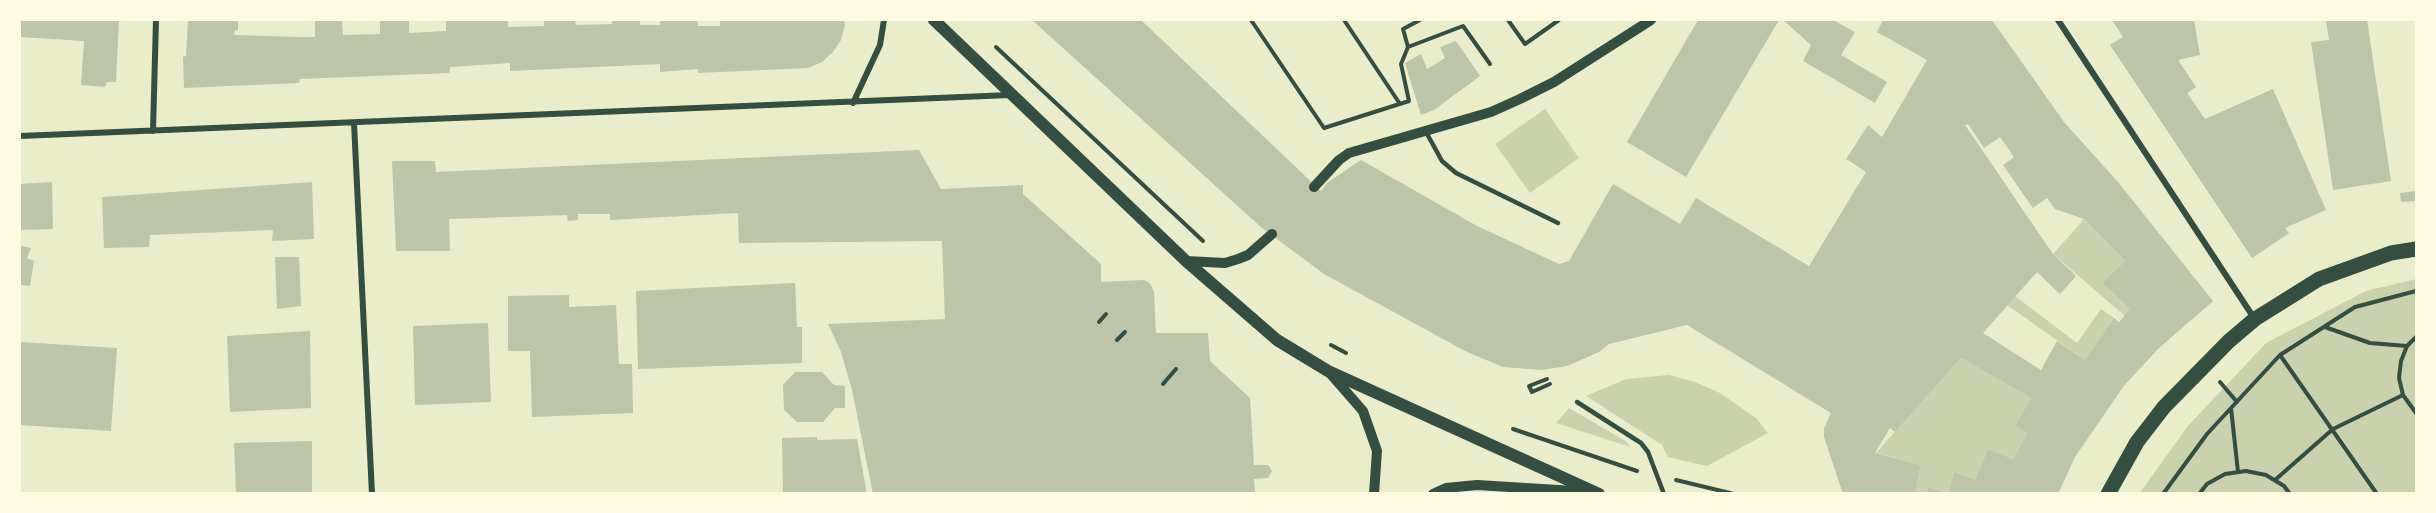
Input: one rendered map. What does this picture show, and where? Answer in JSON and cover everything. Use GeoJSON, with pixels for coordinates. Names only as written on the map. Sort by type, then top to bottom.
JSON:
{"type":"FeatureCollection","features":[{"type":"Feature","properties":{"kind":"main road"},"geometry":{"type":"LineString","coordinates":[[934,20],[963,45],[1010,95],[1186,261],[1276,340],[1328,371],[1597,493]]}},
{"type":"Feature","properties":{"kind":"main road"},"geometry":{"type":"LineString","coordinates":[[2108,494],[2137,442],[2164,407],[2229,341],[2255,319],[2319,279],[2391,253],[2416,249]]}},
{"type":"Feature","properties":{"kind":"street"},"geometry":{"type":"LineString","coordinates":[[153,131],[156,20]]}},
{"type":"Feature","properties":{"kind":"street"},"geometry":{"type":"LineString","coordinates":[[853,103],[879,45],[884,20]]}},
{"type":"Feature","properties":{"kind":"street"},"geometry":{"type":"LineString","coordinates":[[1314,187],[1339,160],[1349,153],[1491,112],[1554,82],[1651,20]]}},
{"type":"Feature","properties":{"kind":"street"},"geometry":{"type":"LineString","coordinates":[[2058,20],[2255,319]]}},
{"type":"Feature","properties":{"kind":"street"},"geometry":{"type":"LineString","coordinates":[[20,136],[853,103],[915,97],[1010,95]]}},
{"type":"Feature","properties":{"kind":"street"},"geometry":{"type":"LineString","coordinates":[[354,123],[372,494]]}},
{"type":"Feature","properties":{"kind":"street"},"geometry":{"type":"LineString","coordinates":[[1186,261],[1225,262],[1248,255],[1272,234]]}},
{"type":"Feature","properties":{"kind":"street"},"geometry":{"type":"LineString","coordinates":[[1328,371],[1363,411],[1377,451],[1374,494]]}},
{"type":"Feature","properties":{"kind":"street"},"geometry":{"type":"LineString","coordinates":[[1433,494],[1446,488],[1478,485],[1597,493]]}},
{"type":"Feature","properties":{"kind":"lane"},"geometry":{"type":"LineString","coordinates":[[1426,132],[1442,161],[1456,173],[1558,223]]}},
{"type":"Feature","properties":{"kind":"lane"},"geometry":{"type":"LineString","coordinates":[[1578,402],[1641,443],[1648,452],[1664,494]]}},
{"type":"Feature","properties":{"kind":"path"},"geometry":{"type":"LineString","coordinates":[[1251,20],[1324,128],[1408,100],[1401,64],[1408,47],[1403,29],[1420,20]]}},
{"type":"Feature","properties":{"kind":"path"},"geometry":{"type":"LineString","coordinates":[[1344,20],[1400,104]]}},
{"type":"Feature","properties":{"kind":"path"},"geometry":{"type":"LineString","coordinates":[[1508,20],[1525,44],[1559,20]]}},
{"type":"Feature","properties":{"kind":"path"},"geometry":{"type":"LineString","coordinates":[[1408,47],[1463,26],[1490,64]]}},
{"type":"Feature","properties":{"kind":"path"},"geometry":{"type":"LineString","coordinates":[[990,41],[1225,262]]}},
{"type":"Feature","properties":{"kind":"path"},"geometry":{"type":"LineString","coordinates":[[2163,494],[2207,434],[2280,355],[2355,307],[2416,291]]}},
{"type":"Feature","properties":{"kind":"path"},"geometry":{"type":"LineString","coordinates":[[1099,322],[1106,314]]}},
{"type":"Feature","properties":{"kind":"path"},"geometry":{"type":"LineString","coordinates":[[2325,327],[2370,343],[2408,346]]}},
{"type":"Feature","properties":{"kind":"path"},"geometry":{"type":"LineString","coordinates":[[1117,340],[1125,332]]}},
{"type":"Feature","properties":{"kind":"path"},"geometry":{"type":"LineString","coordinates":[[2416,337],[2408,346],[2401,361],[2399,378],[2403,395],[2416,413]]}},
{"type":"Feature","properties":{"kind":"path"},"geometry":{"type":"LineString","coordinates":[[1327,343],[1356,359]]}},
{"type":"Feature","properties":{"kind":"path"},"geometry":{"type":"LineString","coordinates":[[2280,355],[2378,494]]}},
{"type":"Feature","properties":{"kind":"path"},"geometry":{"type":"LineString","coordinates":[[1163,384],[1176,369]]}},
{"type":"Feature","properties":{"kind":"path"},"geometry":{"type":"LineString","coordinates":[[2216,378],[2236,402]]}},
{"type":"Feature","properties":{"kind":"path"},"geometry":{"type":"LineString","coordinates":[[1547,379],[1529,386],[1532,392],[1550,384]]}},
{"type":"Feature","properties":{"kind":"path"},"geometry":{"type":"LineString","coordinates":[[2275,480],[2333,429],[2403,395]]}},
{"type":"Feature","properties":{"kind":"path"},"geometry":{"type":"LineString","coordinates":[[2231,408],[2238,472]]}},
{"type":"Feature","properties":{"kind":"path"},"geometry":{"type":"LineString","coordinates":[[1503,425],[1542,441],[1658,476],[1734,494]]}},
{"type":"Feature","properties":{"kind":"path"},"geometry":{"type":"LineString","coordinates":[[2199,494],[2216,479],[2238,472],[2266,475],[2290,494]]}},
{"type":"Feature","properties":{"kind":"green space"},"geometry":{"type":"Polygon","coordinates":[[[1545,109],[1579,158],[1530,193],[1495,144],[1545,109]]]}},
{"type":"Feature","properties":{"kind":"green space"},"geometry":{"type":"Polygon","coordinates":[[[2084,219],[2125,261],[2102,283],[2130,309],[2125,316],[2053,254],[2084,219]]]}},
{"type":"Feature","properties":{"kind":"green space"},"geometry":{"type":"Polygon","coordinates":[[[2416,279],[2416,493],[2139,494],[2188,426],[2266,343],[2366,291],[2416,279]]]}},
{"type":"Feature","properties":{"kind":"green space"},"geometry":{"type":"Polygon","coordinates":[[[2015,296],[2077,343],[2101,309],[2114,318],[2085,360],[2007,305],[2015,296]]]}},
{"type":"Feature","properties":{"kind":"green space"},"geometry":{"type":"Polygon","coordinates":[[[1961,358],[2031,398],[2015,426],[2027,433],[2013,459],[1988,449],[1975,480],[1949,493],[1928,487],[1926,493],[1915,493],[1921,465],[1876,453],[1961,358]]]}},
{"type":"Feature","properties":{"kind":"green space"},"geometry":{"type":"Polygon","coordinates":[[[1669,375],[1695,382],[1720,393],[1756,418],[1768,433],[1707,466],[1668,457],[1662,445],[1586,396],[1626,379],[1669,375]]]}},
{"type":"Feature","properties":{"kind":"green space"},"geometry":{"type":"Polygon","coordinates":[[[1569,408],[1627,442],[1630,447],[1556,423],[1569,408]]]}},
{"type":"Feature","properties":{"kind":"building"},"geometry":{"type":"Polygon","coordinates":[[[20,20],[119,20],[116,82],[107,82],[105,87],[81,85],[84,41],[20,37],[20,20]]]}},
{"type":"Feature","properties":{"kind":"building"},"geometry":{"type":"Polygon","coordinates":[[[188,20],[238,20],[238,30],[235,30],[234,35],[298,37],[315,37],[315,20],[342,20],[343,35],[380,34],[380,20],[409,20],[409,33],[446,31],[446,20],[508,20],[508,27],[544,26],[544,20],[575,20],[576,25],[612,24],[612,20],[640,20],[640,25],[660,25],[660,20],[697,20],[698,26],[720,26],[720,20],[844,20],[845,25],[841,40],[833,52],[822,62],[808,68],[698,73],[698,69],[660,72],[660,64],[510,71],[510,63],[450,67],[449,73],[300,79],[299,83],[184,88],[183,57],[186,56],[188,20]]]}},
{"type":"Feature","properties":{"kind":"building"},"geometry":{"type":"Polygon","coordinates":[[[1032,20],[1141,20],[1321,191],[1327,183],[1361,160],[1477,226],[1559,264],[1569,261],[1613,184],[1680,224],[1696,198],[1809,266],[1866,172],[1846,159],[1868,125],[1882,137],[1927,60],[1877,32],[1883,20],[1992,20],[2064,122],[2118,182],[2213,301],[2158,349],[2123,387],[2075,457],[2058,494],[1926,494],[1928,487],[1949,493],[1954,472],[1975,480],[1988,449],[2013,459],[2027,433],[2015,426],[2031,398],[1961,358],[1895,432],[1890,428],[1875,453],[1921,465],[1915,494],[1843,494],[1824,437],[1824,428],[1831,413],[1687,325],[1609,344],[1599,352],[1567,366],[1542,370],[1503,367],[1465,351],[1324,274],[1262,228],[1032,20]],[[1968,124],[1965,125],[2053,254],[2076,276],[2060,294],[2037,272],[1983,333],[2041,370],[2057,341],[2085,360],[2114,318],[2119,322],[2130,309],[2102,283],[2125,261],[2084,219],[2055,209],[2047,198],[2033,208],[2003,165],[2014,157],[2000,137],[1984,148],[1968,124]]]}},
{"type":"Feature","properties":{"kind":"building"},"geometry":{"type":"Polygon","coordinates":[[[1698,20],[1779,20],[1686,177],[1627,142],[1698,20]]]}},
{"type":"Feature","properties":{"kind":"building"},"geometry":{"type":"Polygon","coordinates":[[[1783,20],[1833,20],[1855,32],[1841,55],[1887,82],[1875,103],[1803,61],[1811,45],[1783,20]]]}},
{"type":"Feature","properties":{"kind":"building"},"geometry":{"type":"Polygon","coordinates":[[[2112,20],[2194,20],[2200,55],[2178,60],[2196,87],[2187,93],[2205,119],[2273,89],[2326,210],[2285,228],[2289,233],[2252,258],[2110,45],[2123,37],[2112,20]]]}},
{"type":"Feature","properties":{"kind":"building"},"geometry":{"type":"Polygon","coordinates":[[[2326,20],[2367,20],[2391,181],[2333,190],[2311,42],[2329,40],[2326,20]]]}},
{"type":"Feature","properties":{"kind":"building"},"geometry":{"type":"Polygon","coordinates":[[[1456,41],[1480,76],[1434,110],[1421,115],[1405,63],[1421,54],[1427,69],[1445,58],[1440,47],[1456,41]]]}},
{"type":"Feature","properties":{"kind":"building"},"geometry":{"type":"Polygon","coordinates":[[[919,150],[941,189],[1023,185],[1023,194],[1101,264],[1101,282],[1144,280],[1150,283],[1154,292],[1156,333],[1208,333],[1210,361],[1250,398],[1254,465],[1268,465],[1272,471],[1268,478],[1254,479],[1255,494],[873,494],[852,390],[841,352],[828,324],[945,319],[942,241],[739,243],[738,213],[610,220],[610,214],[578,214],[578,220],[568,221],[567,215],[449,219],[450,251],[396,251],[392,161],[435,161],[436,172],[919,150]]]}},
{"type":"Feature","properties":{"kind":"building"},"geometry":{"type":"Polygon","coordinates":[[[52,182],[53,229],[20,230],[20,184],[52,182]]]}},
{"type":"Feature","properties":{"kind":"building"},"geometry":{"type":"Polygon","coordinates":[[[312,182],[314,239],[272,241],[273,230],[150,235],[149,247],[104,248],[102,197],[312,182]]]}},
{"type":"Feature","properties":{"kind":"building"},"geometry":{"type":"Polygon","coordinates":[[[2416,191],[2416,201],[2401,202],[2400,193],[2416,191]]]}},
{"type":"Feature","properties":{"kind":"building"},"geometry":{"type":"Polygon","coordinates":[[[20,246],[31,248],[27,258],[34,261],[30,286],[20,285],[20,246]]]}},
{"type":"Feature","properties":{"kind":"building"},"geometry":{"type":"Polygon","coordinates":[[[275,257],[299,257],[301,306],[277,309],[275,257]]]}},
{"type":"Feature","properties":{"kind":"building"},"geometry":{"type":"Polygon","coordinates":[[[795,283],[797,327],[802,327],[802,363],[638,369],[636,291],[795,283]]]}},
{"type":"Feature","properties":{"kind":"building"},"geometry":{"type":"Polygon","coordinates":[[[569,295],[569,307],[616,305],[619,364],[632,364],[633,413],[532,417],[530,351],[508,351],[508,296],[569,295]]]}},
{"type":"Feature","properties":{"kind":"building"},"geometry":{"type":"Polygon","coordinates":[[[488,323],[491,402],[415,405],[413,326],[488,323]]]}},
{"type":"Feature","properties":{"kind":"building"},"geometry":{"type":"Polygon","coordinates":[[[310,331],[311,408],[230,412],[227,336],[310,331]]]}},
{"type":"Feature","properties":{"kind":"building"},"geometry":{"type":"Polygon","coordinates":[[[20,342],[117,348],[111,431],[20,425],[20,342]]]}},
{"type":"Feature","properties":{"kind":"building"},"geometry":{"type":"Polygon","coordinates":[[[795,372],[822,372],[834,385],[845,386],[845,408],[835,408],[823,422],[797,422],[784,410],[783,385],[795,372]]]}},
{"type":"Feature","properties":{"kind":"building"},"geometry":{"type":"Polygon","coordinates":[[[817,437],[817,440],[857,439],[867,494],[783,494],[782,438],[817,437]]]}},
{"type":"Feature","properties":{"kind":"building"},"geometry":{"type":"Polygon","coordinates":[[[312,441],[312,494],[236,494],[234,443],[312,441]]]}}]}
